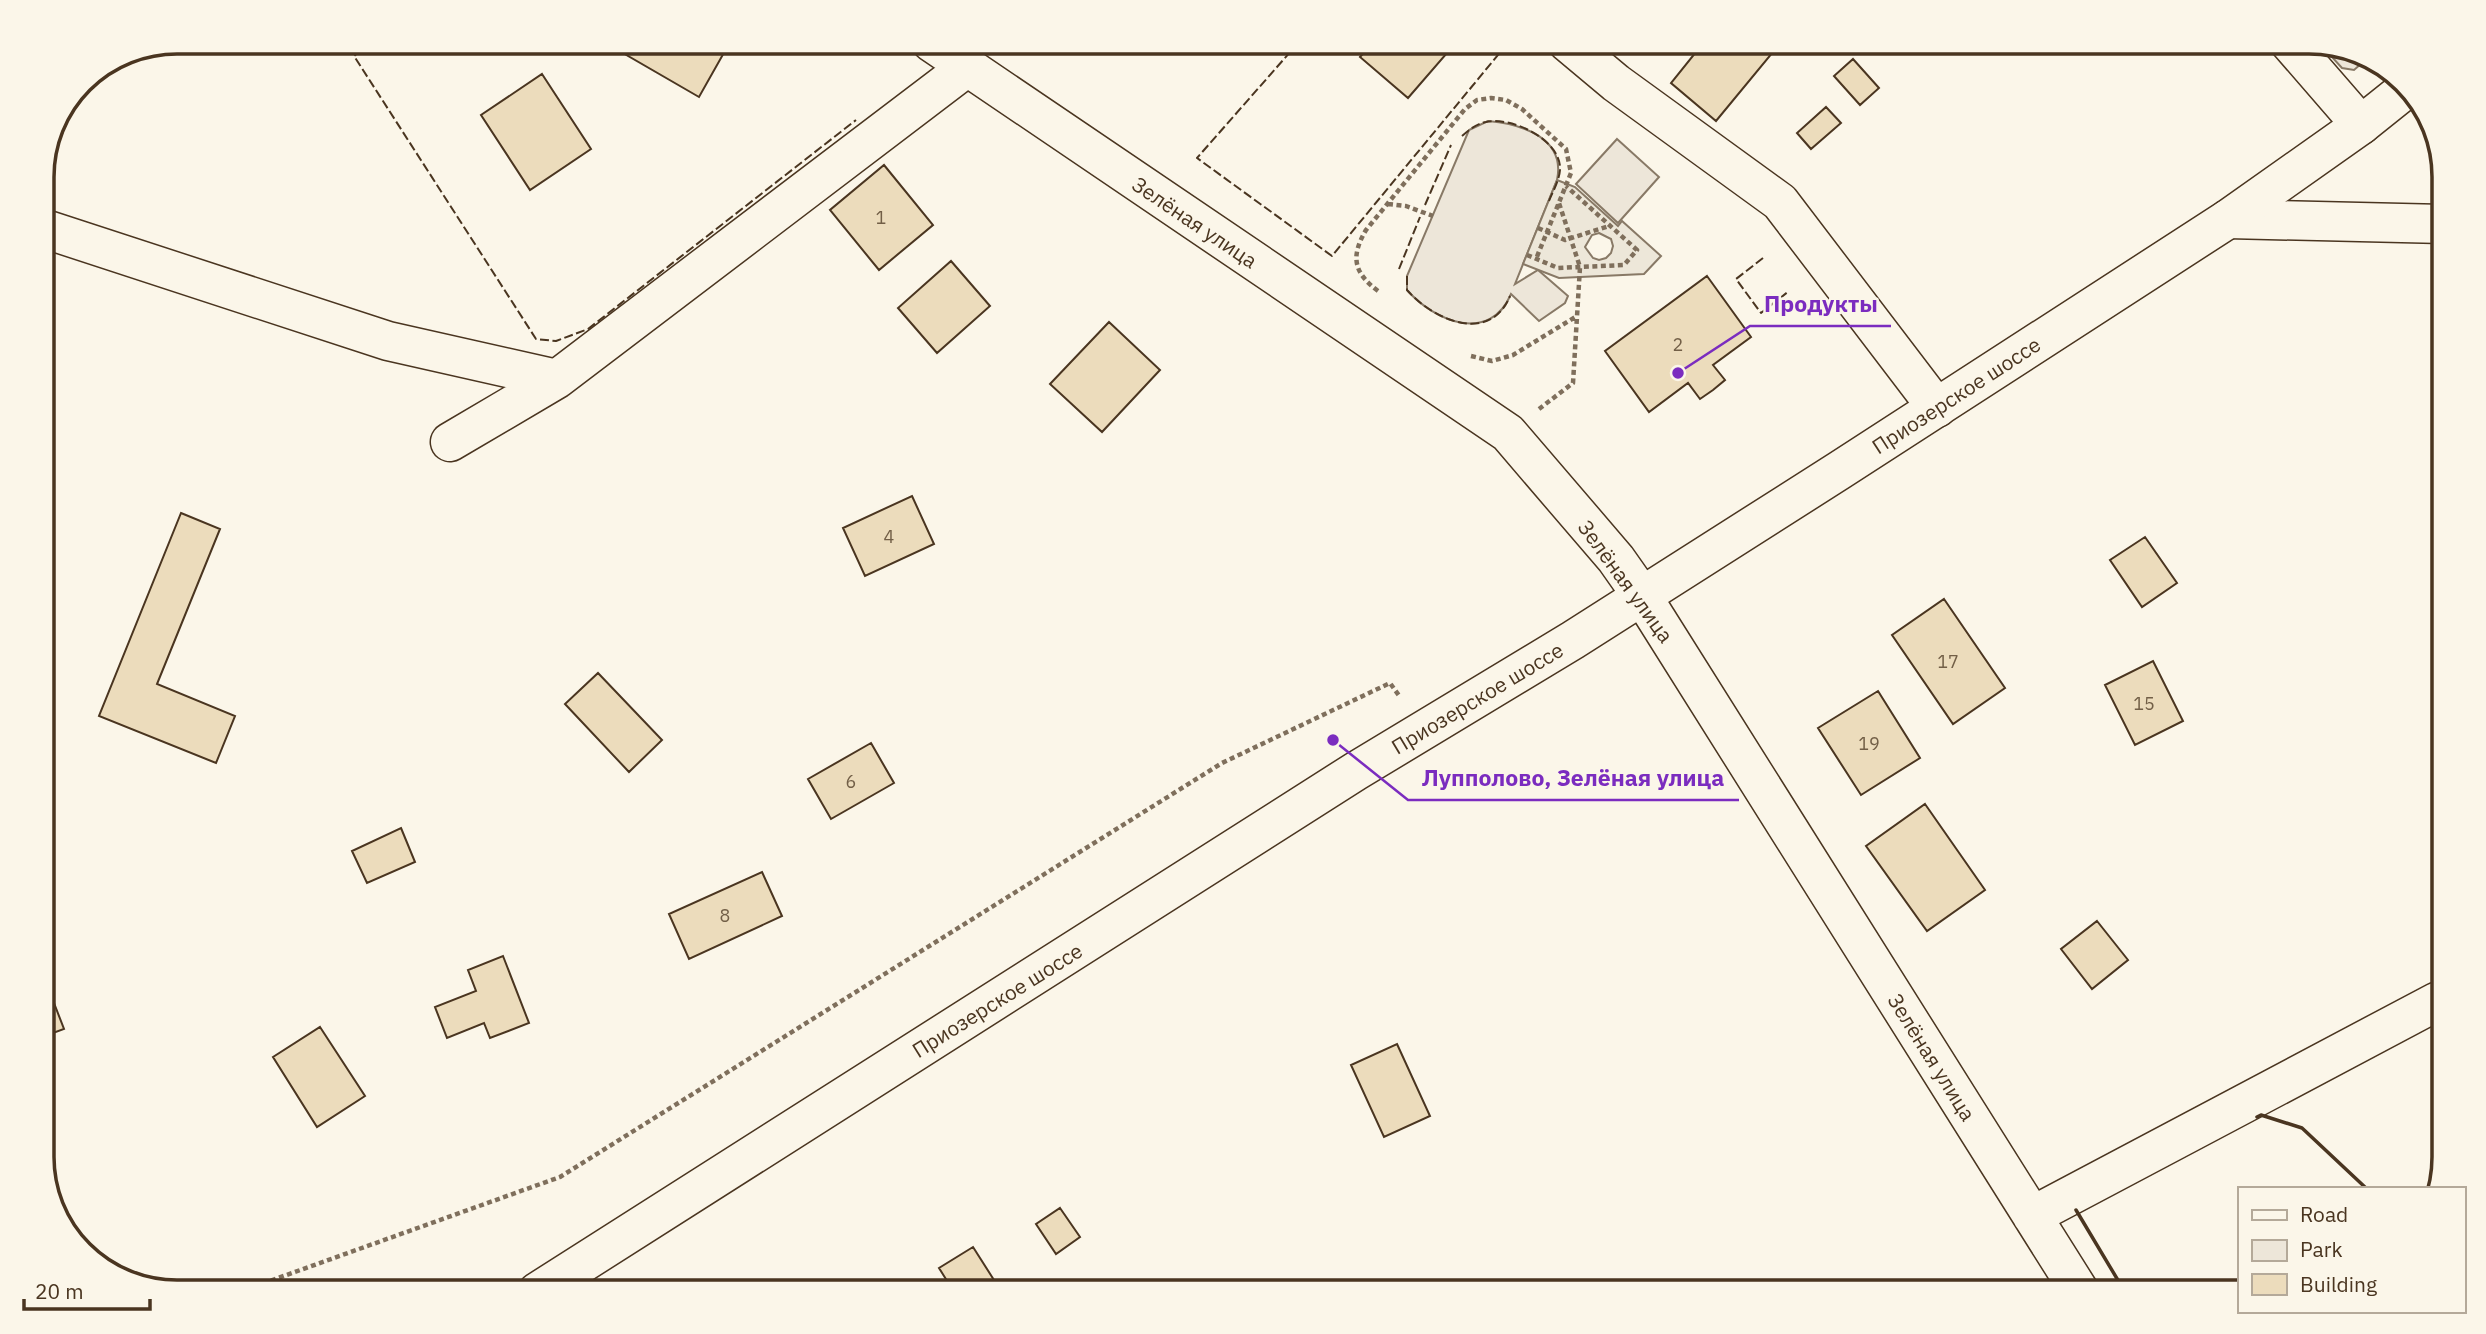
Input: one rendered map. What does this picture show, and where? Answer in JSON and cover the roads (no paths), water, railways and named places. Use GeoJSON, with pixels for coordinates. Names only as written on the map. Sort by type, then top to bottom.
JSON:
{"type":"FeatureCollection","features":[{"type":"Feature","properties":{"kind":"street","name":"Зелёная улица"},"geometry":{"type":"LineString","coordinates":[[947,54],[1508,433],[1616,559],[1642,596],[2072,1280]]}},
{"type":"Feature","properties":{"kind":"street"},"geometry":{"type":"LineString","coordinates":[[1581,54],[1616,83],[1780,202],[1937,408]]}},
{"type":"Feature","properties":{"kind":"street"},"geometry":{"type":"LineString","coordinates":[[2299,54],[2361,125]]}},
{"type":"Feature","properties":{"kind":"street"},"geometry":{"type":"LineString","coordinates":[[450,442],[557,379],[966,68]]}},
{"type":"Feature","properties":{"kind":"street","name":"Приозерское шоссе"},"geometry":{"type":"LineString","coordinates":[[556,1280],[1356,771],[1642,596],[1937,408],[2228,219],[2361,125],[2399,94]]}},
{"type":"Feature","properties":{"kind":"street"},"geometry":{"type":"LineString","coordinates":[[2228,219],[2431,224]]}},
{"type":"Feature","properties":{"kind":"street"},"geometry":{"type":"LineString","coordinates":[[55,232],[388,341],[557,379]]}},
{"type":"Feature","properties":{"kind":"street"},"geometry":{"type":"LineString","coordinates":[[2032,1216],[2432,1004]]}},
{"type":"Feature","properties":{"kind":"place","name":"Продукты"},"geometry":{"type":"Point","coordinates":[1678,373]}},
{"type":"Feature","properties":{"kind":"place","name":"Лупполово, Зелёная улица"},"geometry":{"type":"Point","coordinates":[1333,740]}}]}
